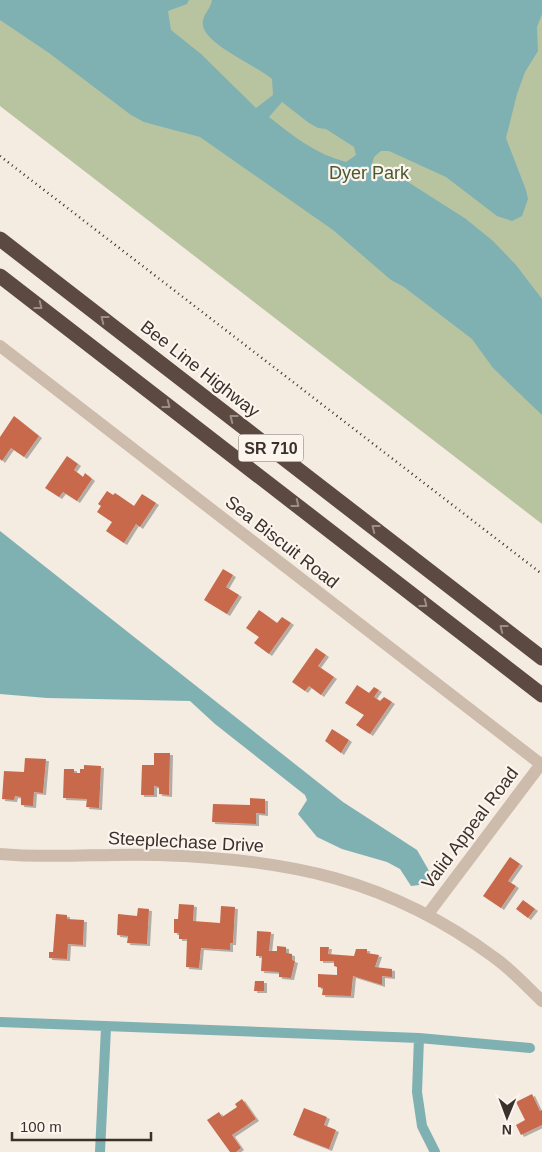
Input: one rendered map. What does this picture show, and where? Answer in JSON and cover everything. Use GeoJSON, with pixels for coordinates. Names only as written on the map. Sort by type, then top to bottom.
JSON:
{"type":"FeatureCollection","features":[{"type":"Feature","properties":{"kind":"highway","name":"Bee Line Highway"},"geometry":{"type":"LineString","coordinates":[[0,239],[542,658]]}},
{"type":"Feature","properties":{"kind":"highway","name":"SR 710"},"geometry":{"type":"LineString","coordinates":[[0,276],[542,695]]}},
{"type":"Feature","properties":{"kind":"street","name":"Sea Biscuit Road"},"geometry":{"type":"LineString","coordinates":[[0,346],[542,765]]}},
{"type":"Feature","properties":{"kind":"street","name":"Valid Appeal Road"},"geometry":{"type":"LineString","coordinates":[[428,914],[542,765]]}},
{"type":"Feature","properties":{"kind":"street","name":"Steeplechase Drive"},"geometry":{"type":"LineString","coordinates":[[0,854],[30,857],[157,854],[243,859],[336,877],[364,885],[428,914],[496,958],[542,1001]]}},
{"type":"Feature","properties":{"kind":"green space","name":"Dyer Park"},"geometry":{"type":"Polygon","coordinates":[[[0,0],[542,0],[542,524],[0,106],[0,0]]]}},
{"type":"Feature","properties":{"kind":"water"},"geometry":{"type":"Polygon","coordinates":[[[0,0],[189,0],[187,4],[168,11],[171,30],[201,54],[256,108],[273,95],[272,79],[230,53],[210,37],[204,29],[203,21],[212,0],[542,0],[542,14],[537,27],[538,51],[525,72],[517,94],[506,138],[528,199],[522,216],[512,221],[497,216],[446,177],[389,151],[381,151],[374,157],[372,164],[373,167],[397,175],[466,219],[493,241],[516,265],[542,299],[542,415],[493,368],[472,339],[404,287],[391,280],[333,230],[200,137],[144,122],[131,115],[49,53],[0,20],[0,0]],[[282,102],[269,117],[296,138],[315,150],[335,159],[346,162],[356,155],[354,147],[326,129],[318,128],[282,102]]]}},
{"type":"Feature","properties":{"kind":"water"},"geometry":{"type":"Polygon","coordinates":[[[0,531],[343,802],[417,850],[428,869],[430,877],[428,884],[411,886],[400,869],[387,862],[342,849],[317,837],[298,814],[307,800],[305,795],[215,724],[190,701],[47,698],[0,694],[0,531]]]}},
{"type":"Feature","properties":{"kind":"building"},"geometry":{"type":"Polygon","coordinates":[[[14,416],[39,436],[24,457],[11,448],[2,461],[0,459],[0,437],[14,416]]]}},
{"type":"Feature","properties":{"kind":"building"},"geometry":{"type":"Polygon","coordinates":[[[67,456],[78,464],[74,470],[83,477],[85,473],[92,479],[77,501],[63,492],[59,497],[45,488],[67,456]]]}},
{"type":"Feature","properties":{"kind":"building"},"geometry":{"type":"Polygon","coordinates":[[[107,491],[113,495],[115,493],[134,506],[142,494],[156,503],[140,527],[136,524],[124,543],[106,531],[112,522],[97,512],[101,506],[98,504],[107,491]]]}},
{"type":"Feature","properties":{"kind":"building"},"geometry":{"type":"Polygon","coordinates":[[[223,569],[233,575],[226,587],[239,595],[227,614],[204,600],[223,569]]]}},
{"type":"Feature","properties":{"kind":"building"},"geometry":{"type":"Polygon","coordinates":[[[259,610],[277,623],[282,617],[291,623],[269,654],[254,643],[259,637],[246,628],[259,610]]]}},
{"type":"Feature","properties":{"kind":"building"},"geometry":{"type":"Polygon","coordinates":[[[316,648],[326,655],[318,666],[334,677],[321,695],[309,686],[305,691],[292,682],[316,648]]]}},
{"type":"Feature","properties":{"kind":"building"},"geometry":{"type":"Polygon","coordinates":[[[357,685],[369,693],[374,687],[379,690],[374,697],[380,701],[384,697],[392,702],[370,734],[356,725],[364,715],[345,703],[357,685]]]}},
{"type":"Feature","properties":{"kind":"building"},"geometry":{"type":"Polygon","coordinates":[[[332,729],[349,740],[341,753],[325,741],[332,729]]]}},
{"type":"Feature","properties":{"kind":"building"},"geometry":{"type":"Polygon","coordinates":[[[154,753],[170,753],[169,795],[159,794],[159,787],[154,786],[154,795],[141,795],[142,765],[154,765],[154,753]]]}},
{"type":"Feature","properties":{"kind":"building"},"geometry":{"type":"Polygon","coordinates":[[[25,758],[46,759],[43,793],[34,792],[33,806],[21,805],[21,797],[15,796],[14,800],[2,799],[4,771],[24,772],[25,758]]]}},
{"type":"Feature","properties":{"kind":"building"},"geometry":{"type":"Polygon","coordinates":[[[84,765],[101,766],[99,808],[86,807],[87,799],[63,798],[64,769],[74,769],[74,773],[80,773],[80,769],[84,769],[84,765]]]}},
{"type":"Feature","properties":{"kind":"building"},"geometry":{"type":"Polygon","coordinates":[[[250,798],[265,799],[265,814],[256,813],[256,824],[212,822],[213,804],[250,805],[250,798]]]}},
{"type":"Feature","properties":{"kind":"building"},"geometry":{"type":"Polygon","coordinates":[[[510,857],[520,864],[508,881],[516,886],[501,908],[483,896],[510,857]]]}},
{"type":"Feature","properties":{"kind":"building"},"geometry":{"type":"Polygon","coordinates":[[[523,900],[535,909],[528,918],[516,909],[523,900]]]}},
{"type":"Feature","properties":{"kind":"building"},"geometry":{"type":"Polygon","coordinates":[[[179,904],[194,905],[193,921],[220,923],[221,906],[235,907],[233,943],[230,943],[230,950],[201,948],[199,968],[186,967],[187,939],[179,939],[179,933],[174,933],[174,919],[178,919],[179,904]]]}},
{"type":"Feature","properties":{"kind":"building"},"geometry":{"type":"Polygon","coordinates":[[[138,908],[149,909],[147,944],[127,943],[128,936],[117,935],[118,914],[137,916],[138,908]]]}},
{"type":"Feature","properties":{"kind":"building"},"geometry":{"type":"Polygon","coordinates":[[[56,914],[67,915],[67,919],[84,920],[83,945],[68,944],[67,959],[49,958],[49,952],[53,952],[56,914]]]}},
{"type":"Feature","properties":{"kind":"building"},"geometry":{"type":"Polygon","coordinates":[[[257,931],[271,932],[269,951],[277,951],[277,946],[286,947],[286,953],[292,954],[292,960],[295,961],[291,978],[279,977],[279,972],[261,971],[262,956],[256,956],[257,931]]]}},
{"type":"Feature","properties":{"kind":"building"},"geometry":{"type":"Polygon","coordinates":[[[320,947],[329,947],[328,954],[354,956],[356,949],[367,949],[367,953],[379,955],[375,967],[392,969],[392,977],[382,976],[382,985],[353,976],[351,996],[322,995],[323,988],[318,987],[318,974],[337,975],[337,967],[334,966],[334,961],[320,961],[320,947]]]}},
{"type":"Feature","properties":{"kind":"building"},"geometry":{"type":"Polygon","coordinates":[[[255,981],[264,981],[264,991],[254,991],[255,981]]]}},
{"type":"Feature","properties":{"kind":"building"},"geometry":{"type":"Polygon","coordinates":[[[532,1094],[540,1111],[542,1110],[542,1125],[521,1135],[516,1125],[525,1120],[516,1102],[532,1094]]]}},
{"type":"Feature","properties":{"kind":"building"},"geometry":{"type":"Polygon","coordinates":[[[242,1099],[256,1119],[232,1135],[241,1148],[236,1152],[230,1152],[207,1120],[219,1112],[222,1117],[237,1107],[235,1104],[242,1099]]]}},
{"type":"Feature","properties":{"kind":"building"},"geometry":{"type":"Polygon","coordinates":[[[304,1108],[327,1117],[324,1125],[336,1130],[329,1149],[293,1135],[304,1108]]]}},
{"type":"Feature","properties":{"kind":"waterway"},"geometry":{"type":"LineString","coordinates":[[0,1022],[419,1038],[530,1048]]}},
{"type":"Feature","properties":{"kind":"waterway"},"geometry":{"type":"LineString","coordinates":[[100,1152],[106,1028]]}},
{"type":"Feature","properties":{"kind":"waterway"},"geometry":{"type":"LineString","coordinates":[[419,1038],[417,1092],[422,1126],[435,1152]]}},
{"type":"Feature","properties":{"kind":"railway"},"geometry":{"type":"LineString","coordinates":[[0,156],[542,574]]}}]}
